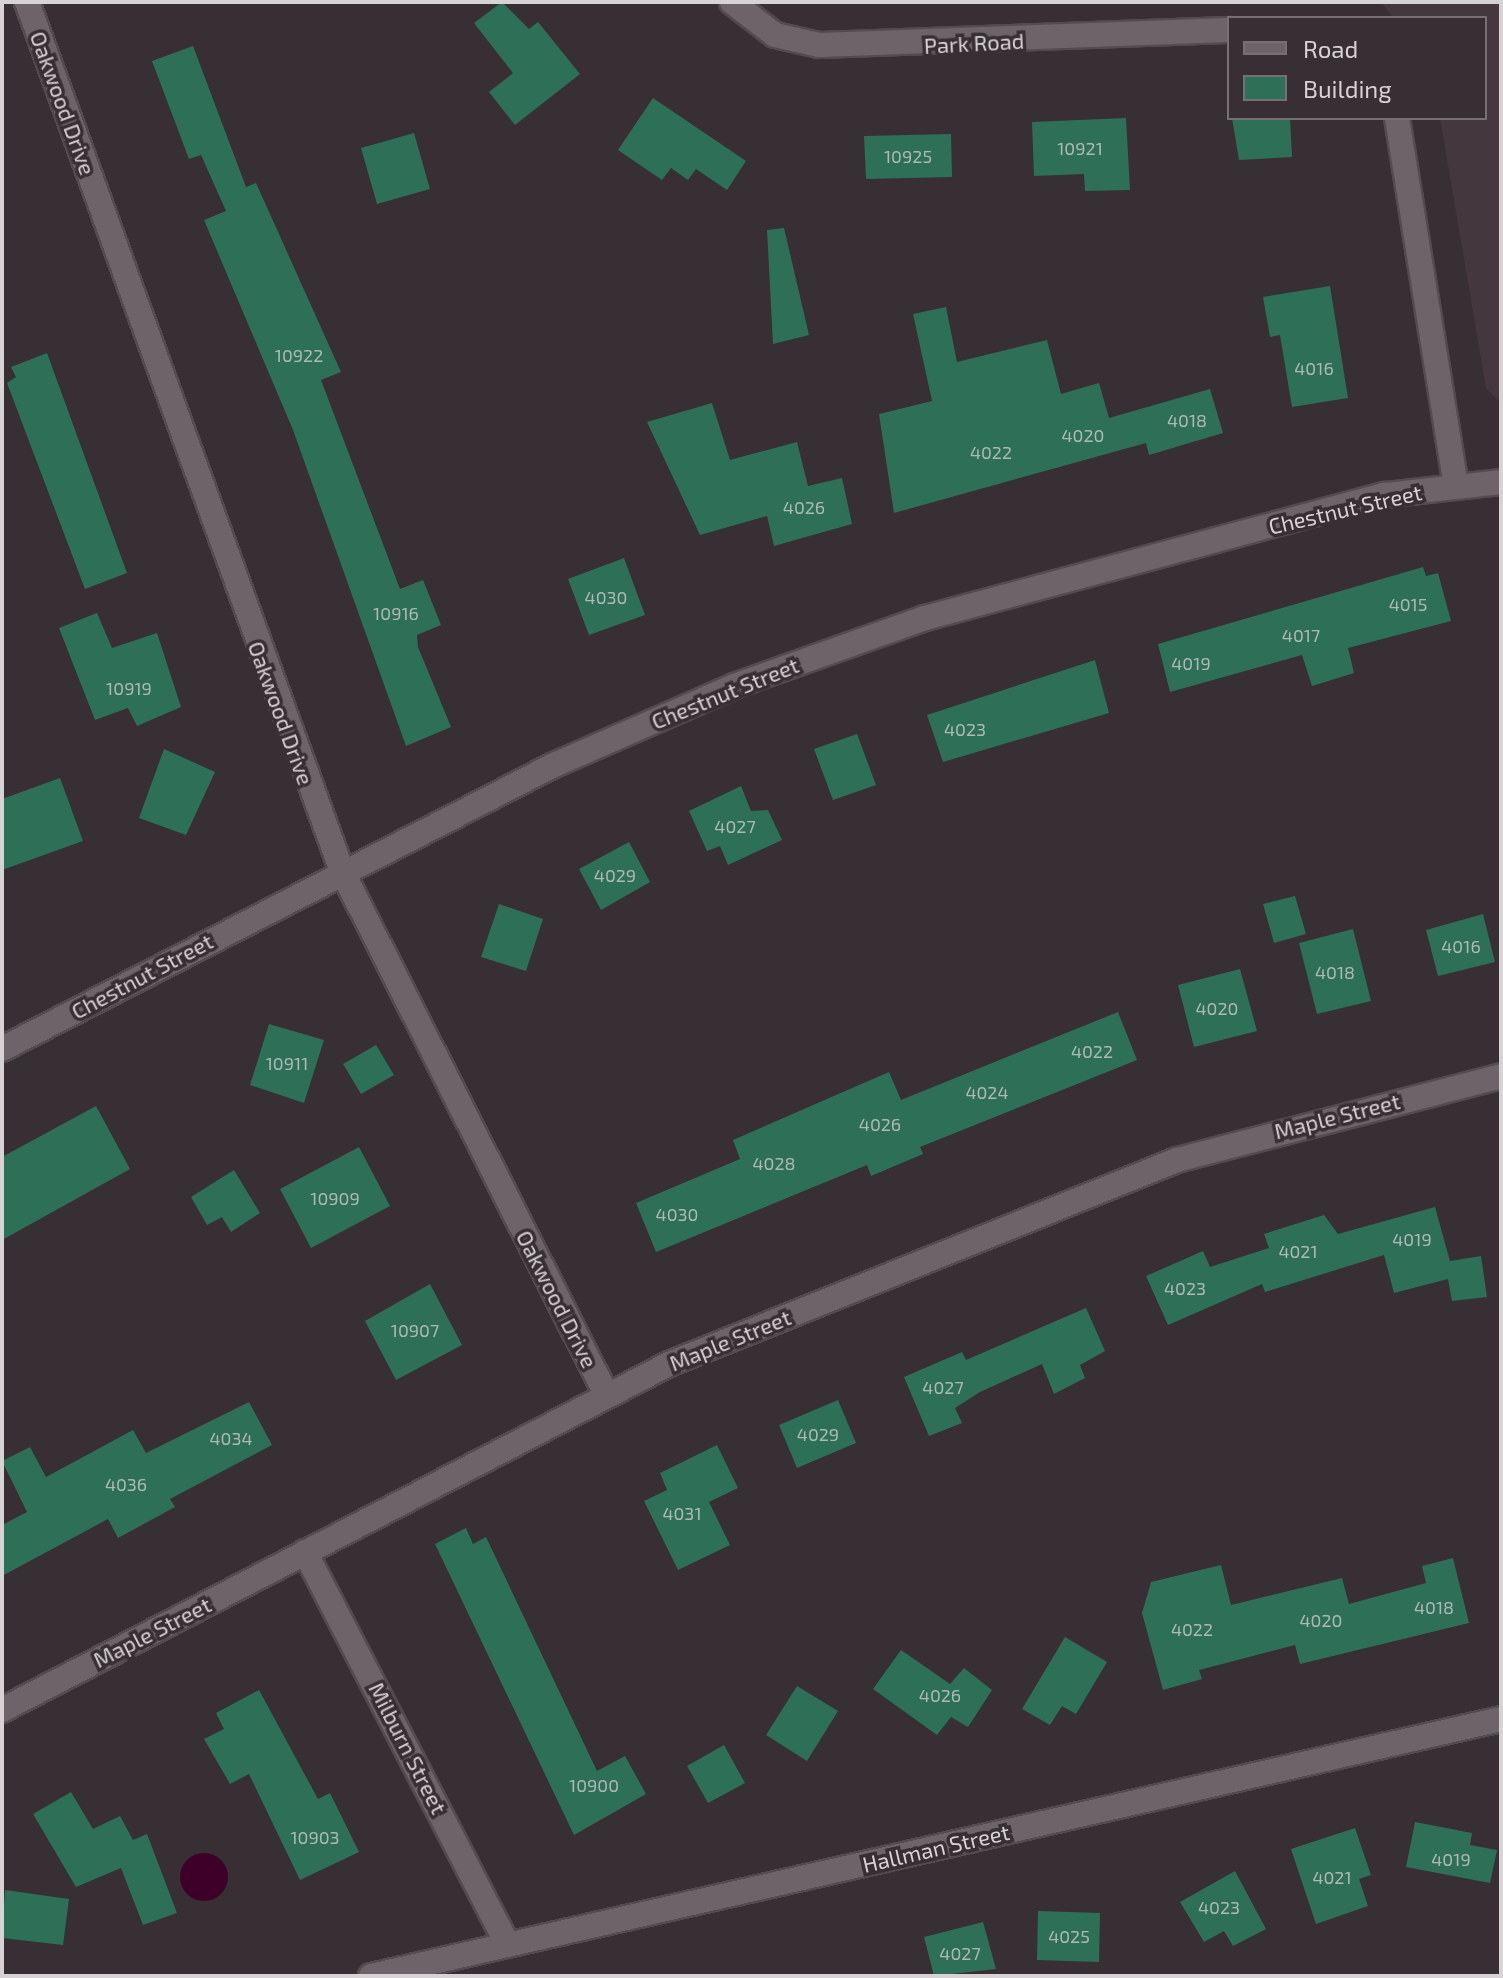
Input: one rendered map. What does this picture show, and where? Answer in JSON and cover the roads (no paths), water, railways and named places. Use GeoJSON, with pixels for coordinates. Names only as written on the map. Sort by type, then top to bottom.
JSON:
{"type":"FeatureCollection","features":[{"type":"Feature","properties":{"kind":"street","name":"Oakwood Drive"},"geometry":{"type":"LineString","coordinates":[[27,2],[342,871],[606,1394]]}},
{"type":"Feature","properties":{"kind":"street","name":"Park Road"},"geometry":{"type":"LineString","coordinates":[[732,2],[775,35],[819,45],[1227,30]]}},
{"type":"Feature","properties":{"kind":"street"},"geometry":{"type":"LineString","coordinates":[[1397,120],[1456,485]]}},
{"type":"Feature","properties":{"kind":"street","name":"Chestnut Street"},"geometry":{"type":"LineString","coordinates":[[2,1049],[342,871],[734,686],[925,618],[1385,495],[1501,482]]}},
{"type":"Feature","properties":{"kind":"street","name":"Maple Street"},"geometry":{"type":"LineString","coordinates":[[2,1710],[606,1394],[1177,1160],[1501,1076]]}},
{"type":"Feature","properties":{"kind":"street","name":"Milburn Street"},"geometry":{"type":"LineString","coordinates":[[305,1552],[508,1945]]}},
{"type":"Feature","properties":{"kind":"street","name":"Hallman Street"},"geometry":{"type":"LineString","coordinates":[[371,1976],[1501,1719]]}}]}
